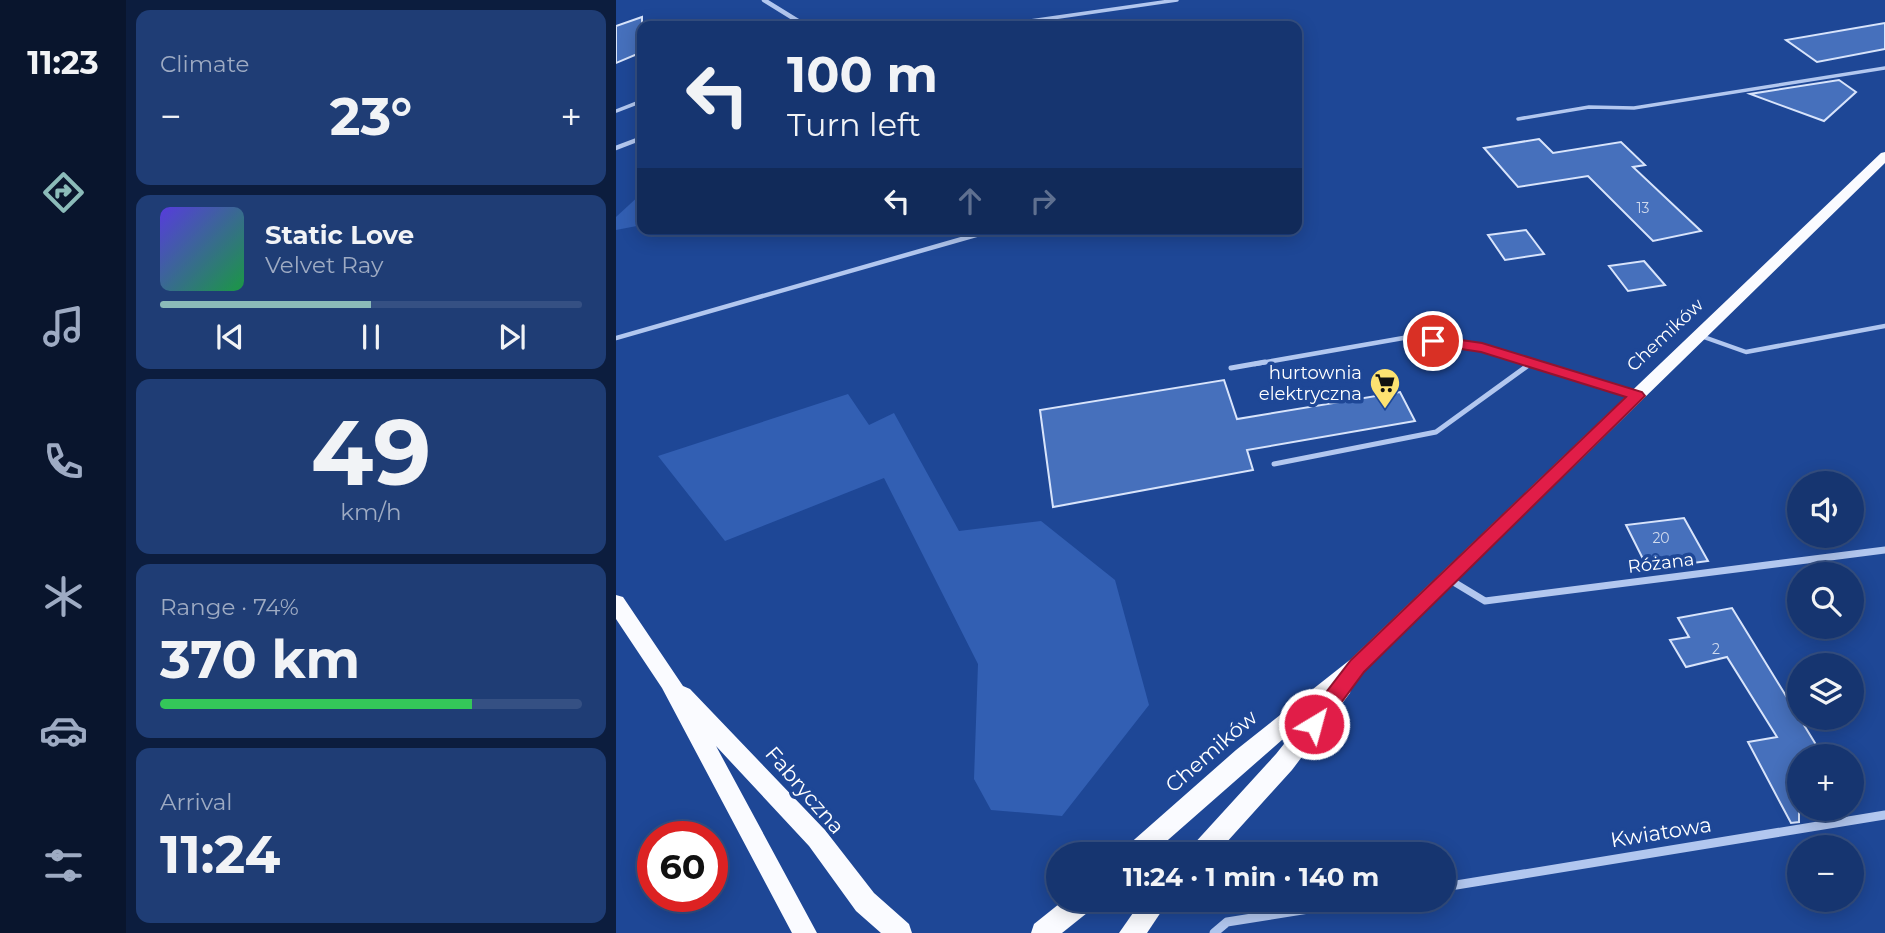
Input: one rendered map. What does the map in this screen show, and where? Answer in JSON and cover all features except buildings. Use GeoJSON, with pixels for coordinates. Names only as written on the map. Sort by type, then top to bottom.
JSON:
{"type":"FeatureCollection","features":[{"type":"Feature","properties":{"kind":"main road","name":"Chemików"},"geometry":{"type":"LineString","coordinates":[[1148,842],[1211,783],[1358,666],[1885,156]]}},
{"type":"Feature","properties":{"kind":"main road","name":"Fabryczna"},"geometry":{"type":"LineString","coordinates":[[616,603],[669,681],[805,933]]}},
{"type":"Feature","properties":{"kind":"main road","name":"Chemików"},"geometry":{"type":"LineString","coordinates":[[1211,842],[1284,762],[1358,666]]}},
{"type":"Feature","properties":{"kind":"main road","name":"Fabryczna"},"geometry":{"type":"LineString","coordinates":[[669,681],[817,838],[865,902],[900,933]]}},
{"type":"Feature","properties":{"kind":"main road"},"geometry":{"type":"LineString","coordinates":[[1044,933],[1069,912]]}},
{"type":"Feature","properties":{"kind":"main road"},"geometry":{"type":"LineString","coordinates":[[1131,933],[1148,912]]}},
{"type":"Feature","properties":{"kind":"street"},"geometry":{"type":"LineString","coordinates":[[764,0],[798,21]]}},
{"type":"Feature","properties":{"kind":"street"},"geometry":{"type":"LineString","coordinates":[[616,148],[637,140]]}},
{"type":"Feature","properties":{"kind":"street","name":"Różana"},"geometry":{"type":"LineString","coordinates":[[1447,578],[1485,601],[1885,550]]}},
{"type":"Feature","properties":{"kind":"street","name":"Kwiatowa"},"geometry":{"type":"LineString","coordinates":[[1456,885],[1885,816]]}},
{"type":"Feature","properties":{"kind":"street"},"geometry":{"type":"LineString","coordinates":[[1214,933],[1227,922],[1290,912]]}},
{"type":"Feature","properties":{"kind":"lane"},"geometry":{"type":"LineString","coordinates":[[1031,21],[1177,0]]}},
{"type":"Feature","properties":{"kind":"lane"},"geometry":{"type":"LineString","coordinates":[[1518,119],[1589,107],[1634,108],[1885,68]]}},
{"type":"Feature","properties":{"kind":"lane"},"geometry":{"type":"LineString","coordinates":[[616,111],[637,103]]}},
{"type":"Feature","properties":{"kind":"lane"},"geometry":{"type":"LineString","coordinates":[[616,338],[976,235]]}},
{"type":"Feature","properties":{"kind":"lane"},"geometry":{"type":"LineString","coordinates":[[1701,335],[1746,352],[1885,326]]}},
{"type":"Feature","properties":{"kind":"lane"},"geometry":{"type":"LineString","coordinates":[[1231,369],[1409,337],[1482,348],[1637,396]]}},
{"type":"Feature","properties":{"kind":"lane"},"geometry":{"type":"LineString","coordinates":[[1274,464],[1436,432],[1530,364]]}},
{"type":"Feature","properties":{"kind":"shaded area"},"geometry":{"type":"Polygon","coordinates":[[[637,198],[637,226],[616,230],[616,217],[637,198]]]}},
{"type":"Feature","properties":{"kind":"shaded area"},"geometry":{"type":"Polygon","coordinates":[[[848,394],[869,425],[894,413],[959,531],[1041,521],[1115,580],[1149,705],[1062,816],[991,810],[974,779],[978,664],[884,478],[725,541],[658,456],[848,394]]]}},
{"type":"Feature","properties":{"kind":"place","name":"hurtownia elektryczna"},"geometry":{"type":"Point","coordinates":[1385,410]}},
{"type":"Feature","properties":{"kind":"route"},"geometry":{"type":"LineString","coordinates":[[1314,724],[1358,666],[1637,396],[1482,348],[1433,341]]}}]}
